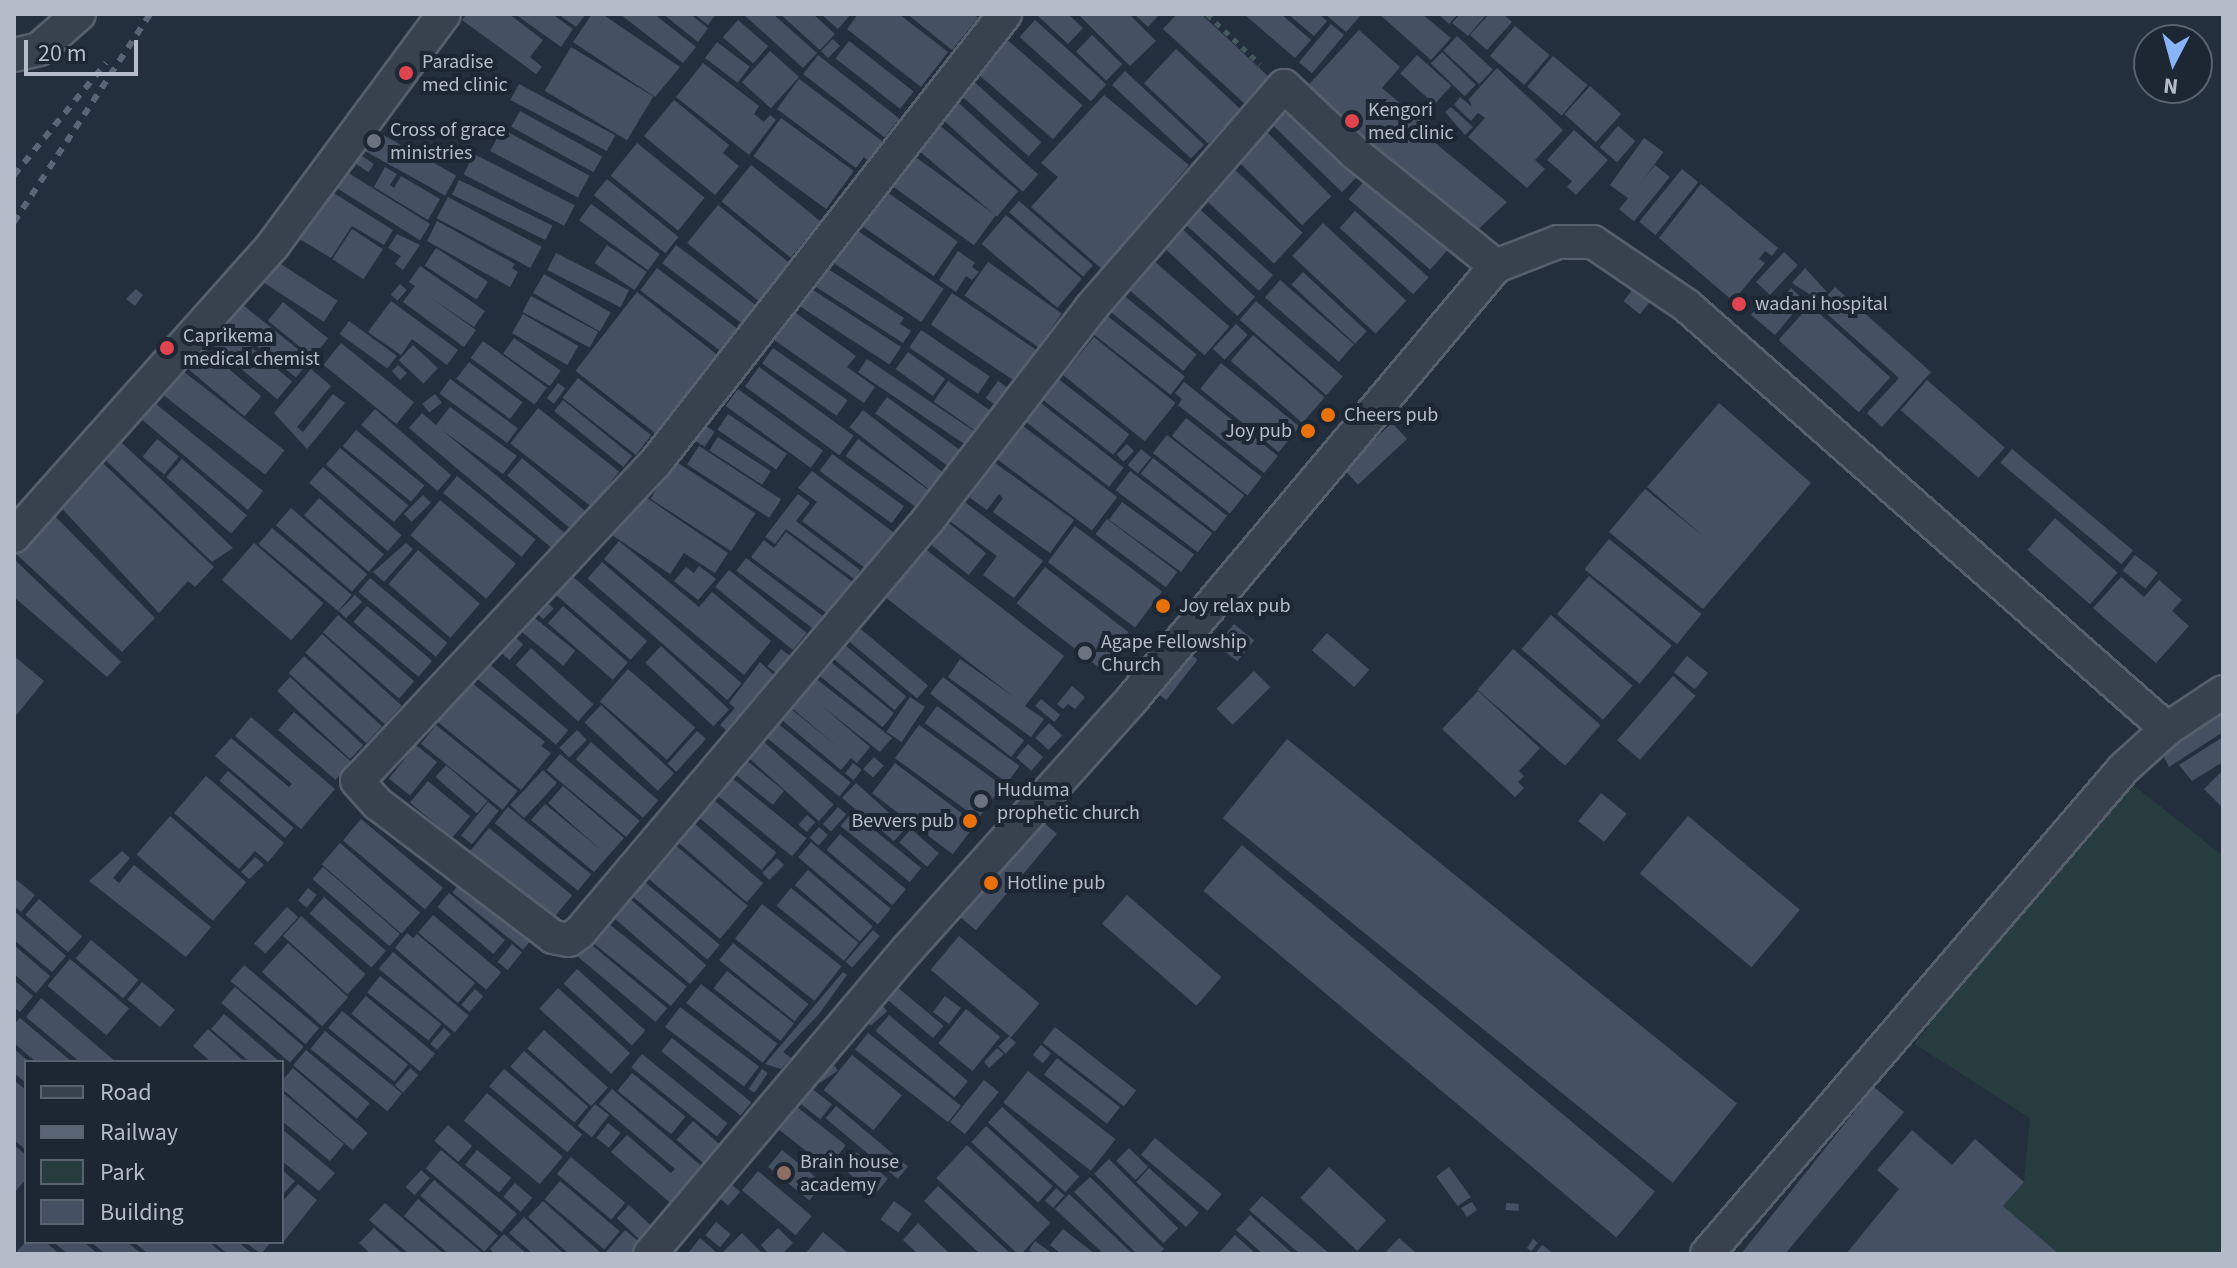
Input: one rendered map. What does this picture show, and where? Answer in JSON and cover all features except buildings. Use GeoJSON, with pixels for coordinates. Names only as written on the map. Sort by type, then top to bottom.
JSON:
{"type":"FeatureCollection","features":[{"type":"Feature","properties":{"kind":"street"},"geometry":{"type":"LineString","coordinates":[[14,55],[39,49],[79,14]]}},
{"type":"Feature","properties":{"kind":"street"},"geometry":{"type":"LineString","coordinates":[[14,536],[273,245],[444,14]]}},
{"type":"Feature","properties":{"kind":"street"},"geometry":{"type":"LineString","coordinates":[[1005,14],[656,462],[357,781],[378,804],[553,937],[569,940],[580,932],[928,520],[1091,308],[1284,86],[1355,153],[1496,266]]}},
{"type":"Feature","properties":{"kind":"street"},"geometry":{"type":"LineString","coordinates":[[650,1254],[908,949],[1133,698],[1496,266],[1558,242],[1593,242],[1704,320],[2167,729]]}},
{"type":"Feature","properties":{"kind":"street"},"geometry":{"type":"LineString","coordinates":[[1707,1254],[2124,768],[2167,729],[2223,692]]}},
{"type":"Feature","properties":{"kind":"path"},"geometry":{"type":"LineString","coordinates":[[1207,14],[1284,86]]}},
{"type":"Feature","properties":{"kind":"green space"},"geometry":{"type":"Polygon","coordinates":[[[2118,773],[2223,856],[2223,1254],[2059,1254],[2003,1206],[2024,1182],[2030,1118],[1915,1044],[2118,773]]]}},
{"type":"Feature","properties":{"kind":"railway"},"geometry":{"type":"LineString","coordinates":[[14,222],[150,14]]}},
{"type":"Feature","properties":{"kind":"railway"},"geometry":{"type":"LineString","coordinates":[[14,175],[106,63]]}},
{"type":"Feature","properties":{"kind":"place","name":"Paradise med clinic"},"geometry":{"type":"Point","coordinates":[406,73]}},
{"type":"Feature","properties":{"kind":"place","name":"Kengori med clinic"},"geometry":{"type":"Point","coordinates":[1352,121]}},
{"type":"Feature","properties":{"kind":"place","name":"Cross of grace ministries"},"geometry":{"type":"Point","coordinates":[374,141]}},
{"type":"Feature","properties":{"kind":"place","name":"wadani hospital"},"geometry":{"type":"Point","coordinates":[1739,304]}},
{"type":"Feature","properties":{"kind":"place","name":"Caprikema medical chemist"},"geometry":{"type":"Point","coordinates":[167,348]}},
{"type":"Feature","properties":{"kind":"place","name":"Cheers pub"},"geometry":{"type":"Point","coordinates":[1328,415]}},
{"type":"Feature","properties":{"kind":"place","name":"Joy pub"},"geometry":{"type":"Point","coordinates":[1308,431]}},
{"type":"Feature","properties":{"kind":"place","name":"Joy relax pub"},"geometry":{"type":"Point","coordinates":[1163,606]}},
{"type":"Feature","properties":{"kind":"place","name":"Agape Fellowship Church"},"geometry":{"type":"Point","coordinates":[1085,653]}},
{"type":"Feature","properties":{"kind":"place","name":"Huduma prophetic church"},"geometry":{"type":"Point","coordinates":[981,801]}},
{"type":"Feature","properties":{"kind":"place","name":"Bevvers pub"},"geometry":{"type":"Point","coordinates":[970,821]}},
{"type":"Feature","properties":{"kind":"place","name":"Hotline pub"},"geometry":{"type":"Point","coordinates":[991,883]}},
{"type":"Feature","properties":{"kind":"place","name":"Brain house academy"},"geometry":{"type":"Point","coordinates":[784,1173]}}]}
